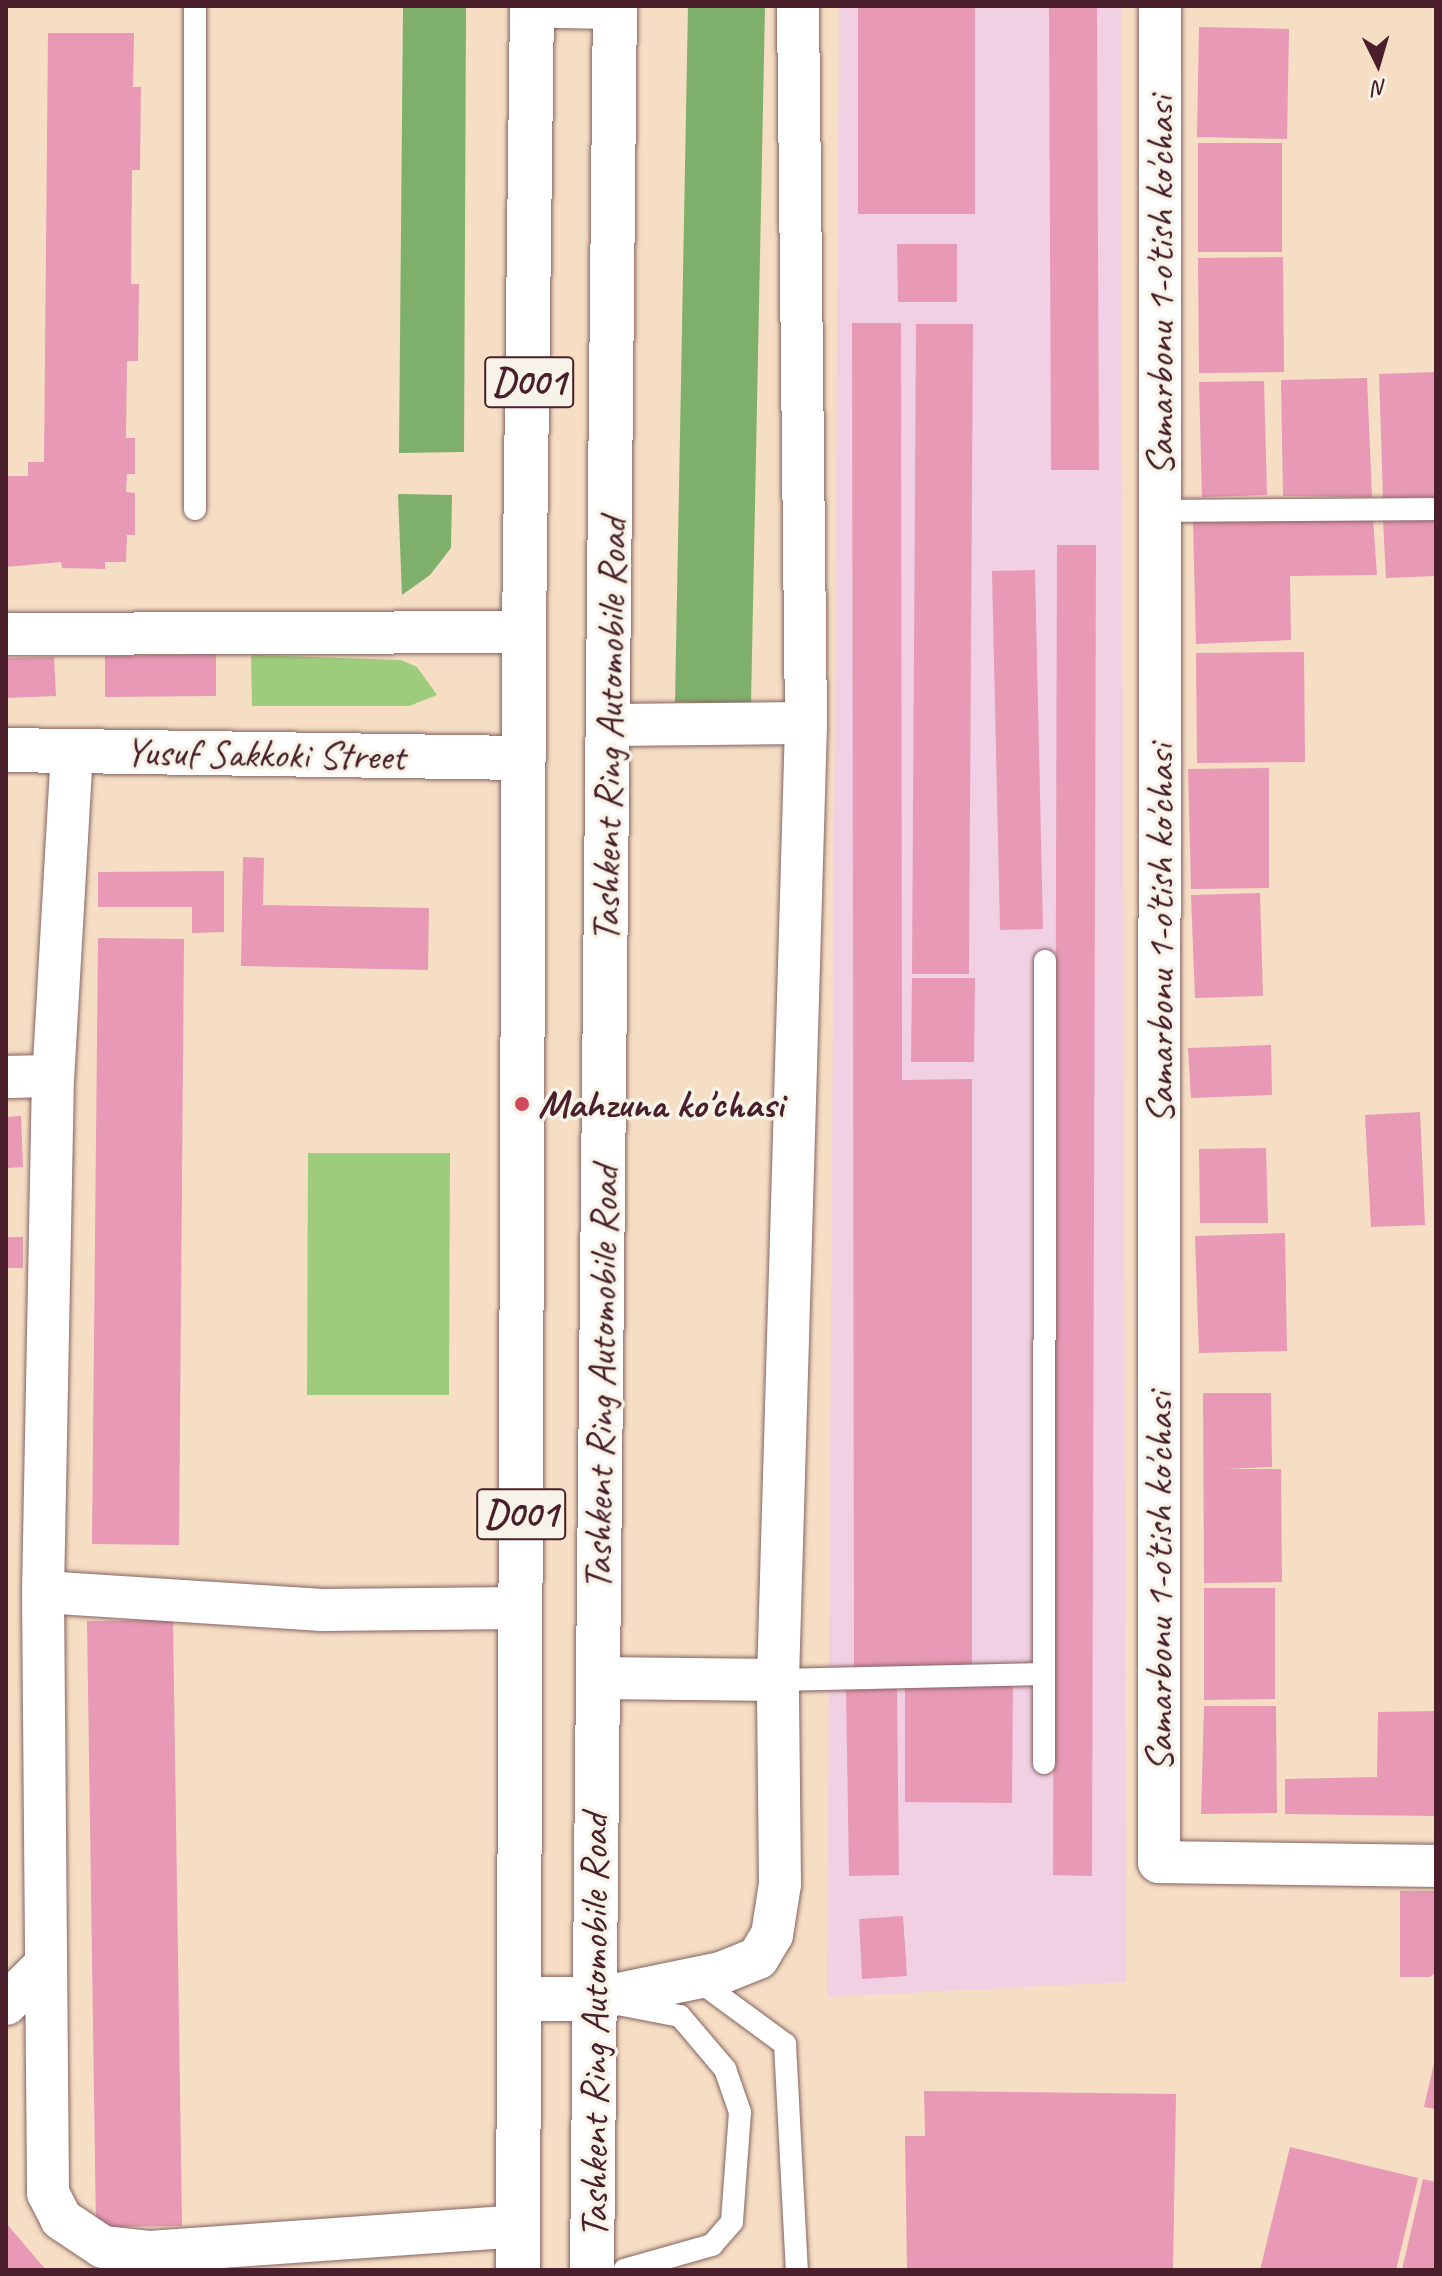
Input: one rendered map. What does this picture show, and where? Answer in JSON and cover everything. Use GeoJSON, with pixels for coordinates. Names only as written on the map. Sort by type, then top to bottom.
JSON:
{"type":"FeatureCollection","features":[{"type":"Feature","properties":{"kind":"main road","name":"Tashkent Ring Automobile Road"},"geometry":{"type":"LineString","coordinates":[[518,2270],[523,758],[532,6]]}},
{"type":"Feature","properties":{"kind":"main road"},"geometry":{"type":"LineString","coordinates":[[556,6],[615,7]]}},
{"type":"Feature","properties":{"kind":"main road","name":"Tashkent Ring Automobile Road"},"geometry":{"type":"LineString","coordinates":[[592,2270],[615,7]]}},
{"type":"Feature","properties":{"kind":"main road","name":"Yusuf Sakkoki Street"},"geometry":{"type":"LineString","coordinates":[[6,750],[523,758]]}},
{"type":"Feature","properties":{"kind":"main road"},"geometry":{"type":"LineString","coordinates":[[519,1999],[594,1999]]}},
{"type":"Feature","properties":{"kind":"street"},"geometry":{"type":"LineString","coordinates":[[594,1999],[695,1978],[758,1958],[772,1935],[780,1884],[778,1680],[806,723],[798,6]]}},
{"type":"Feature","properties":{"kind":"street","name":"Samarbonu 1-o'tish ko'chasi"},"geometry":{"type":"LineString","coordinates":[[1160,6],[1159,1862],[1436,1866]]}},
{"type":"Feature","properties":{"kind":"street"},"geometry":{"type":"LineString","coordinates":[[6,634],[524,632]]}},
{"type":"Feature","properties":{"kind":"street"},"geometry":{"type":"LineString","coordinates":[[609,725],[806,723]]}},
{"type":"Feature","properties":{"kind":"street"},"geometry":{"type":"LineString","coordinates":[[72,751],[53,1076],[43,1592],[48,2193],[61,2219],[103,2247],[149,2252],[518,2226]]}},
{"type":"Feature","properties":{"kind":"street"},"geometry":{"type":"LineString","coordinates":[[6,1077],[53,1076]]}},
{"type":"Feature","properties":{"kind":"street"},"geometry":{"type":"LineString","coordinates":[[43,1592],[322,1610],[520,1608]]}},
{"type":"Feature","properties":{"kind":"street"},"geometry":{"type":"LineString","coordinates":[[597,1678],[778,1680]]}},
{"type":"Feature","properties":{"kind":"street"},"geometry":{"type":"LineString","coordinates":[[6,2004],[45,1965]]}},
{"type":"Feature","properties":{"kind":"lane"},"geometry":{"type":"LineString","coordinates":[[195,6],[195,509]]}},
{"type":"Feature","properties":{"kind":"lane"},"geometry":{"type":"LineString","coordinates":[[1160,511],[1436,509]]}},
{"type":"Feature","properties":{"kind":"lane"},"geometry":{"type":"LineString","coordinates":[[1044,1763],[1045,961]]}},
{"type":"Feature","properties":{"kind":"lane"},"geometry":{"type":"LineString","coordinates":[[778,1680],[1044,1674]]}},
{"type":"Feature","properties":{"kind":"lane"},"geometry":{"type":"LineString","coordinates":[[695,1978],[785,2044],[797,2270]]}},
{"type":"Feature","properties":{"kind":"lane"},"geometry":{"type":"LineString","coordinates":[[594,1999],[680,2016],[725,2069],[740,2112],[732,2222],[712,2245],[624,2270]]}},
{"type":"Feature","properties":{"kind":"shaded area"},"geometry":{"type":"Polygon","coordinates":[[[839,6],[1121,6],[1126,1982],[827,1997],[839,6]]]}},
{"type":"Feature","properties":{"kind":"green space"},"geometry":{"type":"Polygon","coordinates":[[[403,6],[466,6],[464,452],[399,453],[403,6]]]}},
{"type":"Feature","properties":{"kind":"green space"},"geometry":{"type":"Polygon","coordinates":[[[688,6],[765,6],[751,704],[675,702],[688,6]]]}},
{"type":"Feature","properties":{"kind":"green space"},"geometry":{"type":"Polygon","coordinates":[[[398,494],[452,495],[451,548],[430,575],[402,595],[398,494]]]}},
{"type":"Feature","properties":{"kind":"green space"},"geometry":{"type":"Polygon","coordinates":[[[251,655],[401,660],[417,667],[437,695],[409,706],[252,706],[251,655]]]}},
{"type":"Feature","properties":{"kind":"green space"},"geometry":{"type":"Polygon","coordinates":[[[308,1153],[450,1153],[449,1395],[307,1395],[308,1153]]]}},
{"type":"Feature","properties":{"kind":"building"},"geometry":{"type":"Polygon","coordinates":[[[858,6],[975,6],[975,214],[858,214],[858,6]]]}},
{"type":"Feature","properties":{"kind":"building"},"geometry":{"type":"Polygon","coordinates":[[[1049,6],[1097,6],[1099,470],[1051,470],[1049,6]]]}},
{"type":"Feature","properties":{"kind":"building"},"geometry":{"type":"Polygon","coordinates":[[[1199,27],[1289,29],[1287,139],[1197,137],[1199,27]]]}},
{"type":"Feature","properties":{"kind":"building"},"geometry":{"type":"Polygon","coordinates":[[[48,33],[134,33],[133,87],[141,87],[140,170],[132,170],[131,284],[139,284],[138,361],[127,361],[126,438],[135,438],[135,474],[127,474],[126,492],[135,493],[135,535],[127,535],[126,562],[105,562],[105,569],[62,568],[61,562],[6,567],[6,476],[28,476],[28,462],[44,462],[48,33]]]}},
{"type":"Feature","properties":{"kind":"building"},"geometry":{"type":"Polygon","coordinates":[[[1198,143],[1282,143],[1282,252],[1198,252],[1198,143]]]}},
{"type":"Feature","properties":{"kind":"building"},"geometry":{"type":"Polygon","coordinates":[[[897,244],[957,244],[957,302],[898,302],[897,244]]]}},
{"type":"Feature","properties":{"kind":"building"},"geometry":{"type":"Polygon","coordinates":[[[1283,257],[1284,372],[1199,373],[1198,258],[1283,257]]]}},
{"type":"Feature","properties":{"kind":"building"},"geometry":{"type":"Polygon","coordinates":[[[852,323],[901,323],[902,1080],[972,1079],[972,1668],[854,1668],[852,323]]]}},
{"type":"Feature","properties":{"kind":"building"},"geometry":{"type":"Polygon","coordinates":[[[916,324],[973,324],[969,974],[912,974],[916,324]]]}},
{"type":"Feature","properties":{"kind":"building"},"geometry":{"type":"Polygon","coordinates":[[[1436,372],[1436,497],[1383,498],[1379,374],[1436,372]]]}},
{"type":"Feature","properties":{"kind":"building"},"geometry":{"type":"Polygon","coordinates":[[[1367,378],[1372,497],[1283,496],[1281,380],[1367,378]]]}},
{"type":"Feature","properties":{"kind":"building"},"geometry":{"type":"Polygon","coordinates":[[[1264,381],[1267,495],[1202,497],[1199,382],[1264,381]]]}},
{"type":"Feature","properties":{"kind":"building"},"geometry":{"type":"Polygon","coordinates":[[[1373,518],[1377,575],[1290,576],[1291,640],[1196,644],[1193,522],[1373,518]]]}},
{"type":"Feature","properties":{"kind":"building"},"geometry":{"type":"Polygon","coordinates":[[[1383,519],[1436,519],[1436,576],[1386,578],[1383,519]]]}},
{"type":"Feature","properties":{"kind":"building"},"geometry":{"type":"Polygon","coordinates":[[[1057,545],[1096,545],[1092,1876],[1053,1875],[1057,545]]]}},
{"type":"Feature","properties":{"kind":"building"},"geometry":{"type":"Polygon","coordinates":[[[1035,570],[1043,929],[1000,930],[992,571],[1035,570]]]}},
{"type":"Feature","properties":{"kind":"building"},"geometry":{"type":"Polygon","coordinates":[[[1304,652],[1305,762],[1197,763],[1196,653],[1304,652]]]}},
{"type":"Feature","properties":{"kind":"building"},"geometry":{"type":"Polygon","coordinates":[[[216,654],[216,696],[105,697],[105,656],[216,654]]]}},
{"type":"Feature","properties":{"kind":"building"},"geometry":{"type":"Polygon","coordinates":[[[54,657],[56,696],[6,698],[6,658],[54,657]]]}},
{"type":"Feature","properties":{"kind":"building"},"geometry":{"type":"Polygon","coordinates":[[[1269,768],[1269,888],[1191,889],[1188,769],[1269,768]]]}},
{"type":"Feature","properties":{"kind":"building"},"geometry":{"type":"Polygon","coordinates":[[[243,857],[264,858],[263,905],[429,908],[428,970],[241,966],[243,857]]]}},
{"type":"Feature","properties":{"kind":"building"},"geometry":{"type":"Polygon","coordinates":[[[224,871],[224,932],[192,933],[192,907],[98,907],[98,872],[224,871]]]}},
{"type":"Feature","properties":{"kind":"building"},"geometry":{"type":"Polygon","coordinates":[[[1260,893],[1263,996],[1195,998],[1191,895],[1260,893]]]}},
{"type":"Feature","properties":{"kind":"building"},"geometry":{"type":"Polygon","coordinates":[[[98,938],[184,939],[179,1545],[92,1544],[98,938]]]}},
{"type":"Feature","properties":{"kind":"building"},"geometry":{"type":"Polygon","coordinates":[[[912,978],[975,978],[974,1062],[911,1062],[912,978]]]}},
{"type":"Feature","properties":{"kind":"building"},"geometry":{"type":"Polygon","coordinates":[[[1271,1045],[1272,1095],[1191,1098],[1188,1048],[1271,1045]]]}},
{"type":"Feature","properties":{"kind":"building"},"geometry":{"type":"Polygon","coordinates":[[[1420,1112],[1425,1225],[1371,1227],[1365,1115],[1420,1112]]]}},
{"type":"Feature","properties":{"kind":"building"},"geometry":{"type":"Polygon","coordinates":[[[21,1116],[23,1167],[6,1168],[6,1117],[21,1116]]]}},
{"type":"Feature","properties":{"kind":"building"},"geometry":{"type":"Polygon","coordinates":[[[1266,1148],[1268,1223],[1200,1223],[1199,1149],[1266,1148]]]}},
{"type":"Feature","properties":{"kind":"building"},"geometry":{"type":"Polygon","coordinates":[[[1285,1233],[1287,1351],[1199,1353],[1195,1236],[1285,1233]]]}},
{"type":"Feature","properties":{"kind":"building"},"geometry":{"type":"Polygon","coordinates":[[[6,1237],[23,1237],[23,1268],[6,1268],[6,1237]]]}},
{"type":"Feature","properties":{"kind":"building"},"geometry":{"type":"Polygon","coordinates":[[[1203,1393],[1271,1393],[1272,1467],[1223,1469],[1281,1469],[1282,1582],[1204,1583],[1203,1393]]]}},
{"type":"Feature","properties":{"kind":"building"},"geometry":{"type":"Polygon","coordinates":[[[1204,1588],[1275,1588],[1275,1699],[1204,1700],[1204,1588]]]}},
{"type":"Feature","properties":{"kind":"building"},"geometry":{"type":"Polygon","coordinates":[[[173,1620],[182,2226],[96,2227],[87,1621],[173,1620]]]}},
{"type":"Feature","properties":{"kind":"building"},"geometry":{"type":"Polygon","coordinates":[[[905,1680],[1013,1680],[1012,1803],[905,1802],[905,1680]]]}},
{"type":"Feature","properties":{"kind":"building"},"geometry":{"type":"Polygon","coordinates":[[[897,1689],[899,1875],[849,1876],[846,1690],[897,1689]]]}},
{"type":"Feature","properties":{"kind":"building"},"geometry":{"type":"Polygon","coordinates":[[[1204,1706],[1276,1706],[1277,1813],[1201,1814],[1204,1706]]]}},
{"type":"Feature","properties":{"kind":"building"},"geometry":{"type":"Polygon","coordinates":[[[1436,1711],[1436,1816],[1285,1814],[1285,1779],[1377,1777],[1378,1712],[1436,1711]]]}},
{"type":"Feature","properties":{"kind":"building"},"geometry":{"type":"Polygon","coordinates":[[[1400,1891],[1436,1891],[1436,1972],[1430,1977],[1400,1977],[1400,1891]]]}},
{"type":"Feature","properties":{"kind":"building"},"geometry":{"type":"Polygon","coordinates":[[[903,1916],[907,1976],[862,1979],[859,1919],[903,1916]]]}},
{"type":"Feature","properties":{"kind":"building"},"geometry":{"type":"Polygon","coordinates":[[[1436,2059],[1436,2109],[1424,2107],[1436,2059]]]}},
{"type":"Feature","properties":{"kind":"building"},"geometry":{"type":"Polygon","coordinates":[[[924,2091],[1176,2094],[1173,2270],[907,2270],[905,2136],[925,2136],[924,2091]]]}},
{"type":"Feature","properties":{"kind":"building"},"geometry":{"type":"Polygon","coordinates":[[[1290,2147],[1418,2178],[1396,2270],[1260,2270],[1290,2147]]]}},
{"type":"Feature","properties":{"kind":"building"},"geometry":{"type":"Polygon","coordinates":[[[1423,2179],[1436,2182],[1436,2270],[1402,2270],[1423,2179]]]}},
{"type":"Feature","properties":{"kind":"building"},"geometry":{"type":"Polygon","coordinates":[[[6,2223],[46,2270],[6,2270],[6,2223]]]}},
{"type":"Feature","properties":{"kind":"place","name":"Mahzuna ko'chasi"},"geometry":{"type":"Point","coordinates":[522,1104]}}]}
